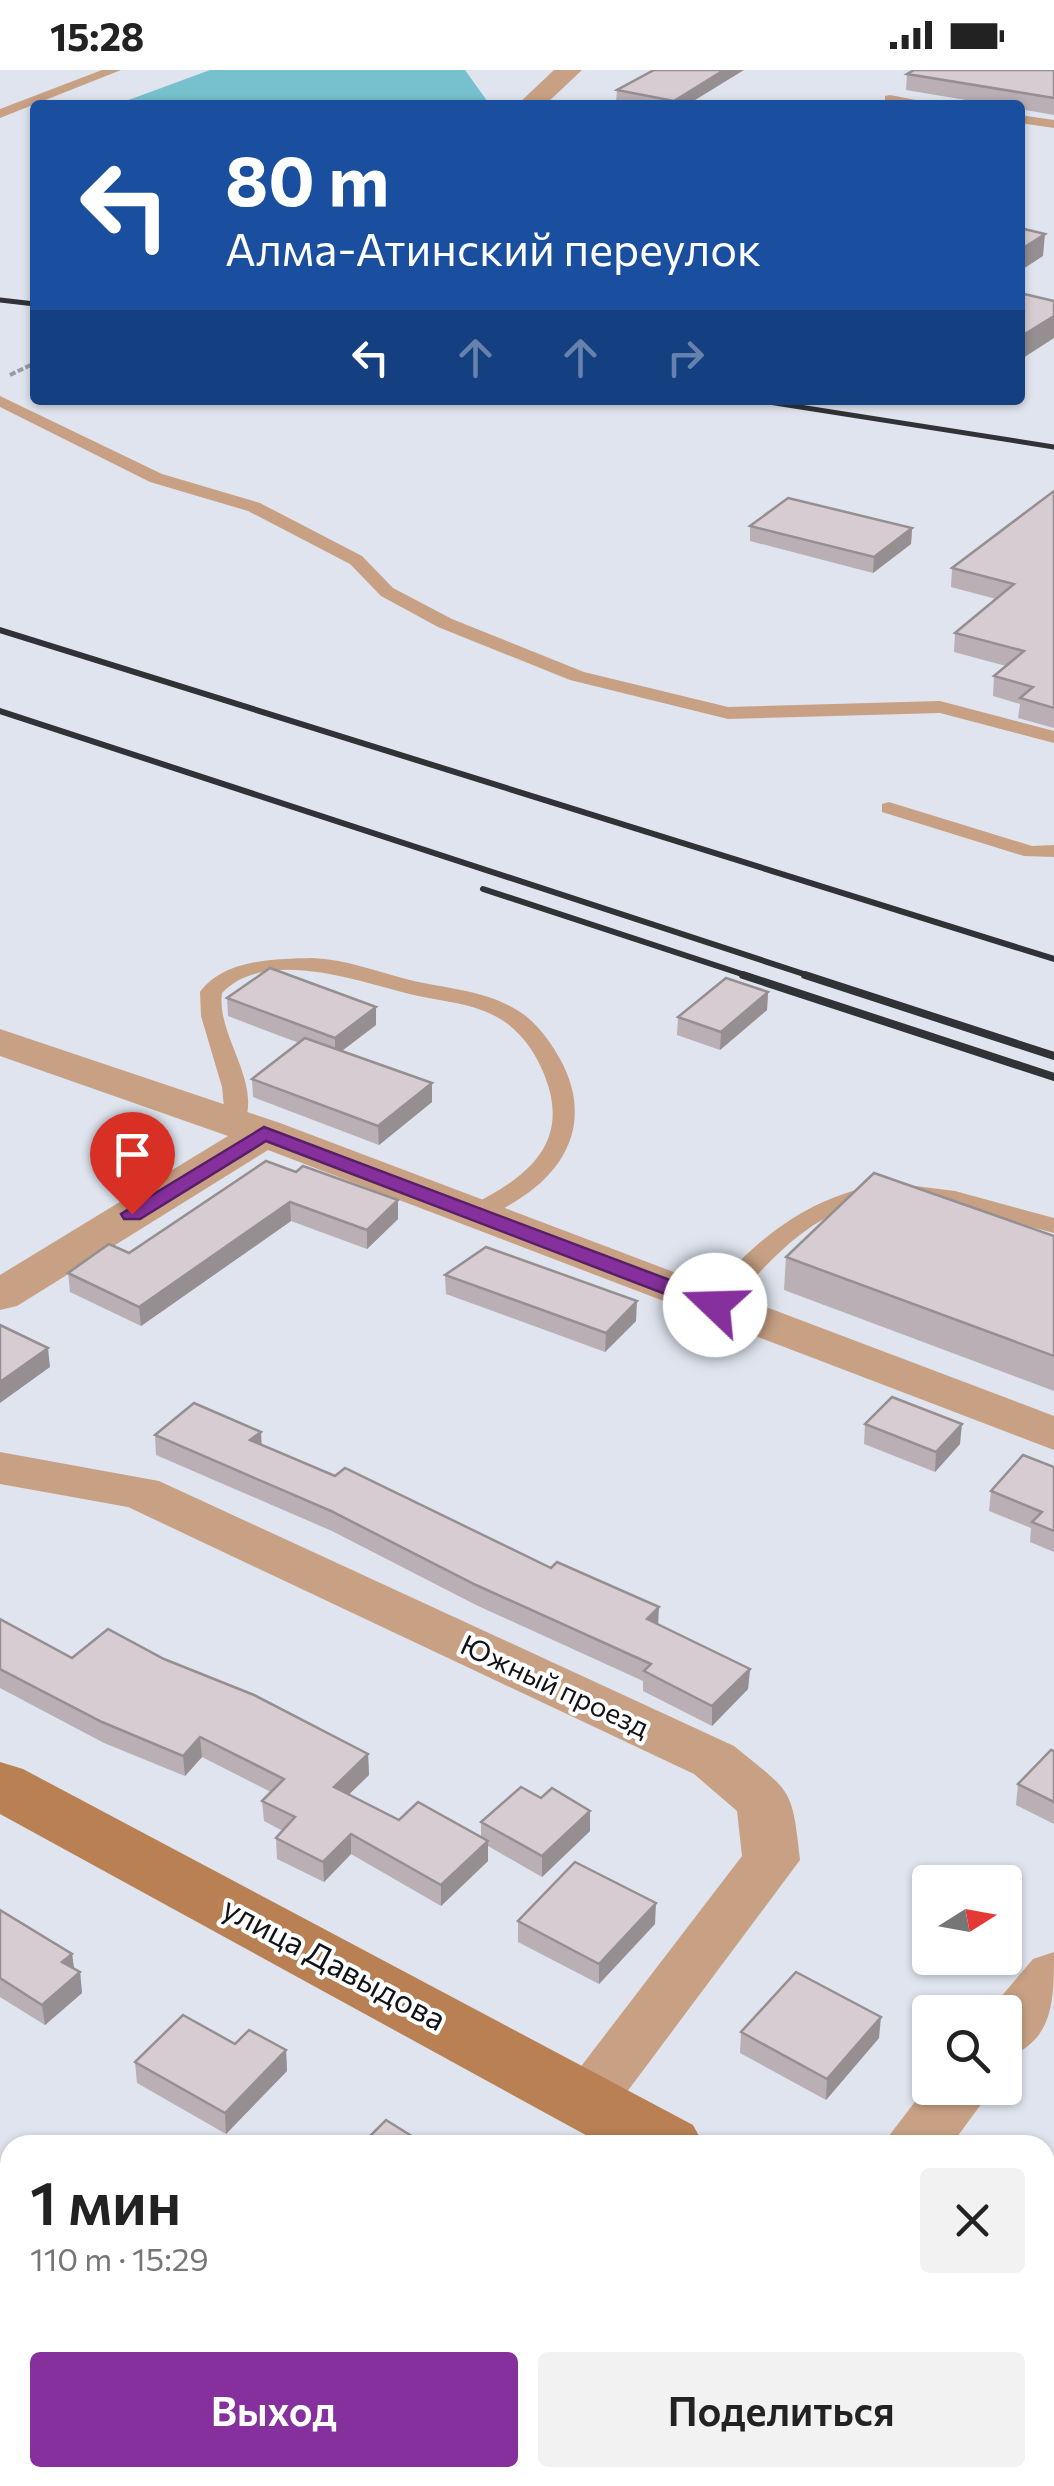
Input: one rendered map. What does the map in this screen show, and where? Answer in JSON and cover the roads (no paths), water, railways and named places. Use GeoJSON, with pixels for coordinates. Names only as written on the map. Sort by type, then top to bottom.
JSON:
{"type":"FeatureCollection","features":[{"type":"Feature","properties":{"kind":"main road","name":"улица Давыдова"},"geometry":{"type":"LineString","coordinates":[[0,1785],[650,2135]]}},
{"type":"Feature","properties":{"kind":"street"},"geometry":{"type":"LineString","coordinates":[[536,100],[569,70]]}},
{"type":"Feature","properties":{"kind":"street"},"geometry":{"type":"LineString","coordinates":[[0,1042],[249,1128],[1054,1434]]}},
{"type":"Feature","properties":{"kind":"street"},"geometry":{"type":"LineString","coordinates":[[0,1296],[249,1128]]}},
{"type":"Feature","properties":{"kind":"street","name":"Южный проезд"},"geometry":{"type":"LineString","coordinates":[[0,1468],[141,1493],[714,1760],[765,1803],[771,1860],[587,2100]]}},
{"type":"Feature","properties":{"kind":"street"},"geometry":{"type":"LineString","coordinates":[[1022,2015],[1054,1976]]}},
{"type":"Feature","properties":{"kind":"street"},"geometry":{"type":"LineString","coordinates":[[922,2135],[948,2105]]}},
{"type":"Feature","properties":{"kind":"lane"},"geometry":{"type":"LineString","coordinates":[[36,100],[114,70]]}},
{"type":"Feature","properties":{"kind":"lane"},"geometry":{"type":"LineString","coordinates":[[890,99],[897,100]]}},
{"type":"Feature","properties":{"kind":"lane"},"geometry":{"type":"LineString","coordinates":[[0,114],[30,102]]}},
{"type":"Feature","properties":{"kind":"lane"},"geometry":{"type":"LineString","coordinates":[[1025,119],[1054,124]]}},
{"type":"Feature","properties":{"kind":"lane"},"geometry":{"type":"LineString","coordinates":[[0,400],[156,478],[254,507],[356,560],[386,592],[446,623],[577,676],[728,713],[940,708],[1054,738]]}},
{"type":"Feature","properties":{"kind":"lane"},"geometry":{"type":"LineString","coordinates":[[890,808],[1030,852],[1054,851]]}},
{"type":"Feature","properties":{"kind":"lane"},"geometry":{"type":"LineString","coordinates":[[249,1128],[210,1014],[209,996],[219,980],[243,971],[326,965],[486,1002],[516,1018],[542,1047],[561,1082],[569,1112],[561,1139],[532,1181],[509,1198],[474,1213]]}},
{"type":"Feature","properties":{"kind":"lane"},"geometry":{"type":"LineString","coordinates":[[715,1305],[795,1226],[860,1190],[911,1190],[1054,1226]]}},
{"type":"Feature","properties":{"kind":"water"},"geometry":{"type":"Polygon","coordinates":[[[210,70],[465,70],[486,100],[129,100],[210,70]]]}},
{"type":"Feature","properties":{"kind":"railway"},"geometry":{"type":"LineString","coordinates":[[0,300],[30,303]]}},
{"type":"Feature","properties":{"kind":"railway"},"geometry":{"type":"LineString","coordinates":[[788,405],[1054,447]]}},
{"type":"Feature","properties":{"kind":"railway"},"geometry":{"type":"LineString","coordinates":[[0,630],[1054,959]]}},
{"type":"Feature","properties":{"kind":"railway"},"geometry":{"type":"LineString","coordinates":[[0,711],[813,977]]}},
{"type":"Feature","properties":{"kind":"railway"},"geometry":{"type":"LineString","coordinates":[[483,889],[751,977]]}},
{"type":"Feature","properties":{"kind":"railway"},"geometry":{"type":"LineString","coordinates":[[743,975],[1054,1077]]}},
{"type":"Feature","properties":{"kind":"railway"},"geometry":{"type":"LineString","coordinates":[[805,975],[1054,1056]]}}]}
